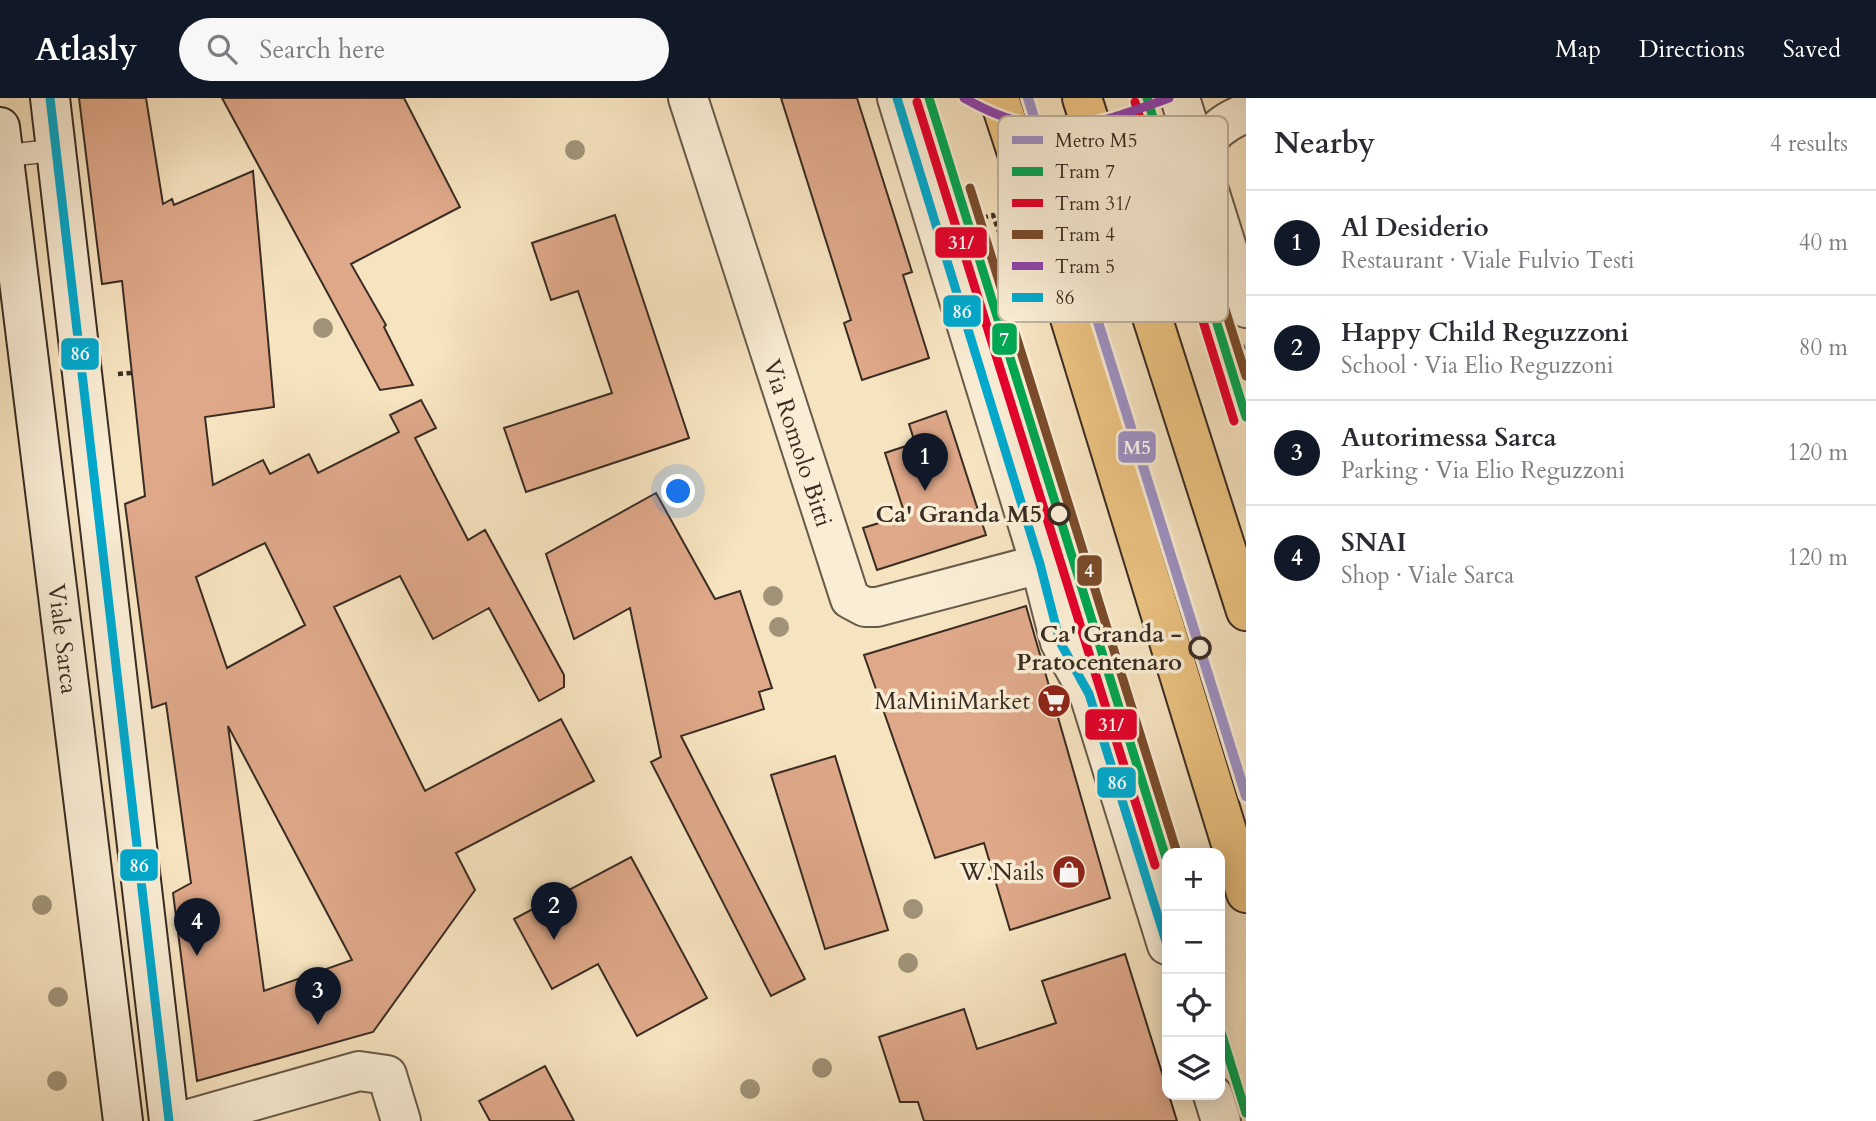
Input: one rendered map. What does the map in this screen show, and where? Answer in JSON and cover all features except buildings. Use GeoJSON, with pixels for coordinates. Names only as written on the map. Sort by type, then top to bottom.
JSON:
{"type":"FeatureCollection","features":[{"type":"Feature","properties":{"kind":"main road"},"geometry":{"type":"LineString","coordinates":[[1082,98],[1088,116]]}},
{"type":"Feature","properties":{"kind":"main road"},"geometry":{"type":"LineString","coordinates":[[1071,322],[1246,893]]}},
{"type":"Feature","properties":{"kind":"main road"},"geometry":{"type":"LineString","coordinates":[[1154,322],[1246,611]]}},
{"type":"Feature","properties":{"kind":"street","name":"Viale Sarca"},"geometry":{"type":"LineString","coordinates":[[50,98],[169,1121]]}},
{"type":"Feature","properties":{"kind":"street","name":"Via Romolo Bitti"},"geometry":{"type":"LineString","coordinates":[[688,98],[850,599],[865,607],[877,607],[1040,564]]}},
{"type":"Feature","properties":{"kind":"street"},"geometry":{"type":"LineString","coordinates":[[897,98],[1040,564],[1060,642],[1089,694],[1162,929]]}},
{"type":"Feature","properties":{"kind":"street"},"geometry":{"type":"LineString","coordinates":[[1180,98],[1186,116]]}},
{"type":"Feature","properties":{"kind":"street"},"geometry":{"type":"LineString","coordinates":[[1228,122],[1246,113]]}},
{"type":"Feature","properties":{"kind":"street","name":"Viale Sarca"},"geometry":{"type":"LineString","coordinates":[[2,142],[122,1121]]}},
{"type":"Feature","properties":{"kind":"street"},"geometry":{"type":"LineString","coordinates":[[1228,250],[1246,309]]}},
{"type":"Feature","properties":{"kind":"street"},"geometry":{"type":"LineString","coordinates":[[182,1121],[359,1071],[387,1075],[401,1121]]}},
{"type":"Feature","properties":{"kind":"street"},"geometry":{"type":"LineString","coordinates":[[1215,1100],[1222,1121]]}},
{"type":"Feature","properties":{"kind":"lane","name":"Viale Sarca"},"geometry":{"type":"LineString","coordinates":[[2,142],[56,150]]}},
{"type":"Feature","properties":{"kind":"path"},"geometry":{"type":"LineString","coordinates":[[984,217],[993,215],[998,229]]}},
{"type":"Feature","properties":{"kind":"metro line","name":"M5"},"geometry":{"type":"LineString","coordinates":[[1028,98],[1034,116]]}},
{"type":"Feature","properties":{"kind":"metro line","name":"M5"},"geometry":{"type":"LineString","coordinates":[[1098,322],[1246,796]]}},
{"type":"Feature","properties":{"kind":"tram line","name":"7"},"geometry":{"type":"LineString","coordinates":[[929,98],[998,319]]}},
{"type":"Feature","properties":{"kind":"tram line","name":"5"},"geometry":{"type":"LineString","coordinates":[[964,98],[1003,116]]}},
{"type":"Feature","properties":{"kind":"tram line","name":"7"},"geometry":{"type":"LineString","coordinates":[[1147,98],[1153,116]]}},
{"type":"Feature","properties":{"kind":"tram line","name":"5"},"geometry":{"type":"LineString","coordinates":[[1117,116],[1169,98]]}},
{"type":"Feature","properties":{"kind":"tram line","name":"31/"},"geometry":{"type":"LineString","coordinates":[[917,102],[1155,865]]}},
{"type":"Feature","properties":{"kind":"tram line","name":"31/"},"geometry":{"type":"LineString","coordinates":[[1135,102],[1139,116]]}},
{"type":"Feature","properties":{"kind":"tram line","name":"4"},"geometry":{"type":"LineString","coordinates":[[970,188],[998,278]]}},
{"type":"Feature","properties":{"kind":"tram line","name":"4"},"geometry":{"type":"LineString","coordinates":[[1228,319],[1246,376]]}},
{"type":"Feature","properties":{"kind":"tram line","name":"7"},"geometry":{"type":"LineString","coordinates":[[999,322],[1163,848]]}},
{"type":"Feature","properties":{"kind":"tram line","name":"4"},"geometry":{"type":"LineString","coordinates":[[1012,322],[1175,848]]}},
{"type":"Feature","properties":{"kind":"tram line","name":"31/"},"geometry":{"type":"LineString","coordinates":[[1203,322],[1234,421]]}},
{"type":"Feature","properties":{"kind":"tram line","name":"7"},"geometry":{"type":"LineString","coordinates":[[1217,322],[1246,417]]}},
{"type":"Feature","properties":{"kind":"tram line","name":"7"},"geometry":{"type":"LineString","coordinates":[[1222,1037],[1246,1113]]}},
{"type":"Feature","properties":{"kind":"transit line","name":"86"},"geometry":{"type":"LineString","coordinates":[[50,98],[169,1121]]}},
{"type":"Feature","properties":{"kind":"transit line","name":"86"},"geometry":{"type":"LineString","coordinates":[[897,98],[1040,564],[1060,642],[1089,694],[1162,929]]}},
{"type":"Feature","properties":{"kind":"place","name":"Al Desiderio"},"geometry":{"type":"Point","coordinates":[925,491]}},
{"type":"Feature","properties":{"kind":"place","name":"Ca' Granda M5"},"geometry":{"type":"Point","coordinates":[1059,514]}},
{"type":"Feature","properties":{"kind":"place","name":"Ca' Granda - Pratocentenaro"},"geometry":{"type":"Point","coordinates":[1200,648]}},
{"type":"Feature","properties":{"kind":"place","name":"MaMiniMarket"},"geometry":{"type":"Point","coordinates":[1054,701]}},
{"type":"Feature","properties":{"kind":"place","name":"W.Nails"},"geometry":{"type":"Point","coordinates":[1069,872]}},
{"type":"Feature","properties":{"kind":"place","name":"Happy Child Reguzzoni"},"geometry":{"type":"Point","coordinates":[554,940]}},
{"type":"Feature","properties":{"kind":"place","name":"SNAI"},"geometry":{"type":"Point","coordinates":[197,956]}},
{"type":"Feature","properties":{"kind":"place","name":"Autorimessa Sarca"},"geometry":{"type":"Point","coordinates":[318,1025]}}]}
